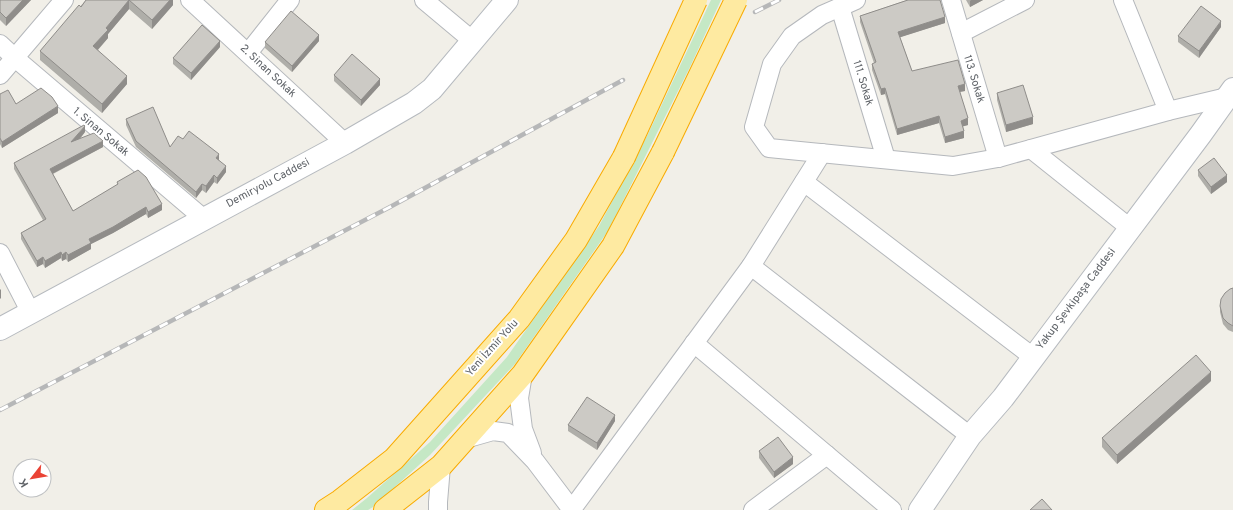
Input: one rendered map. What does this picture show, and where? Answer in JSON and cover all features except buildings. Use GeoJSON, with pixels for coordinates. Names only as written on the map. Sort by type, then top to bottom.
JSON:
{"type":"FeatureCollection","features":[{"type":"Feature","properties":{"kind":"highway","name":"Yeni İzmir Yolu"},"geometry":{"type":"LineString","coordinates":[[326,510],[394,459],[519,318],[576,240],[624,157],[696,0]]}},
{"type":"Feature","properties":{"kind":"highway"},"geometry":{"type":"LineString","coordinates":[[385,510],[441,466],[523,374],[613,246],[663,152],[736,0]]}},
{"type":"Feature","properties":{"kind":"main road","name":"Demiryolu Caddesi"},"geometry":{"type":"LineString","coordinates":[[0,329],[414,103],[432,89],[507,0]]}},
{"type":"Feature","properties":{"kind":"main road","name":"Yakup Şevkipaşa Caddesi"},"geometry":{"type":"LineString","coordinates":[[920,510],[970,436],[1003,398],[1201,134],[1230,93]]}},
{"type":"Feature","properties":{"kind":"street"},"geometry":{"type":"LineString","coordinates":[[0,75],[64,0]]}},
{"type":"Feature","properties":{"kind":"street","name":"2. Sinan Sokak"},"geometry":{"type":"LineString","coordinates":[[190,0],[345,142]]}},
{"type":"Feature","properties":{"kind":"street"},"geometry":{"type":"LineString","coordinates":[[248,53],[290,0]]}},
{"type":"Feature","properties":{"kind":"street"},"geometry":{"type":"LineString","coordinates":[[424,0],[473,41]]}},
{"type":"Feature","properties":{"kind":"street","name":"113. Sokak"},"geometry":{"type":"LineString","coordinates":[[951,0],[998,158]]}},
{"type":"Feature","properties":{"kind":"street"},"geometry":{"type":"LineString","coordinates":[[961,33],[1025,0]]}},
{"type":"Feature","properties":{"kind":"street"},"geometry":{"type":"LineString","coordinates":[[1123,0],[1168,111]]}},
{"type":"Feature","properties":{"kind":"street"},"geometry":{"type":"LineString","coordinates":[[848,4],[822,15],[792,36],[772,64],[754,127],[769,148],[952,166],[998,158],[1230,93]]}},
{"type":"Feature","properties":{"kind":"street","name":"111. Sokak"},"geometry":{"type":"LineString","coordinates":[[848,4],[886,159]]}},
{"type":"Feature","properties":{"kind":"street","name":"1. Sinan Sokak"},"geometry":{"type":"LineString","coordinates":[[0,44],[203,218]]}},
{"type":"Feature","properties":{"kind":"street"},"geometry":{"type":"LineString","coordinates":[[1031,149],[1130,228]]}},
{"type":"Feature","properties":{"kind":"street"},"geometry":{"type":"LineString","coordinates":[[465,439],[493,430],[508,433],[535,461],[572,509],[750,266],[822,153]]}},
{"type":"Feature","properties":{"kind":"street"},"geometry":{"type":"LineString","coordinates":[[804,182],[1033,357]]}},
{"type":"Feature","properties":{"kind":"street"},"geometry":{"type":"LineString","coordinates":[[0,253],[31,313]]}},
{"type":"Feature","properties":{"kind":"street"},"geometry":{"type":"LineString","coordinates":[[750,266],[970,436]]}},
{"type":"Feature","properties":{"kind":"street"},"geometry":{"type":"LineString","coordinates":[[694,344],[892,510]]}},
{"type":"Feature","properties":{"kind":"street"},"geometry":{"type":"LineString","coordinates":[[523,374],[519,398],[523,429],[535,461]]}},
{"type":"Feature","properties":{"kind":"street"},"geometry":{"type":"LineString","coordinates":[[753,510],[827,455]]}},
{"type":"Feature","properties":{"kind":"street"},"geometry":{"type":"LineString","coordinates":[[438,510],[441,466]]}},
{"type":"Feature","properties":{"kind":"green space"},"geometry":{"type":"Polygon","coordinates":[[[711,0],[721,0],[690,67],[608,231],[515,364],[430,455],[373,507],[368,510],[352,510],[430,442],[507,357],[599,226],[648,134],[711,0]]]}},
{"type":"Feature","properties":{"kind":"railway"},"geometry":{"type":"LineString","coordinates":[[755,12],[779,0]]}},
{"type":"Feature","properties":{"kind":"railway"},"geometry":{"type":"LineString","coordinates":[[0,410],[390,207],[623,80]]}}]}
